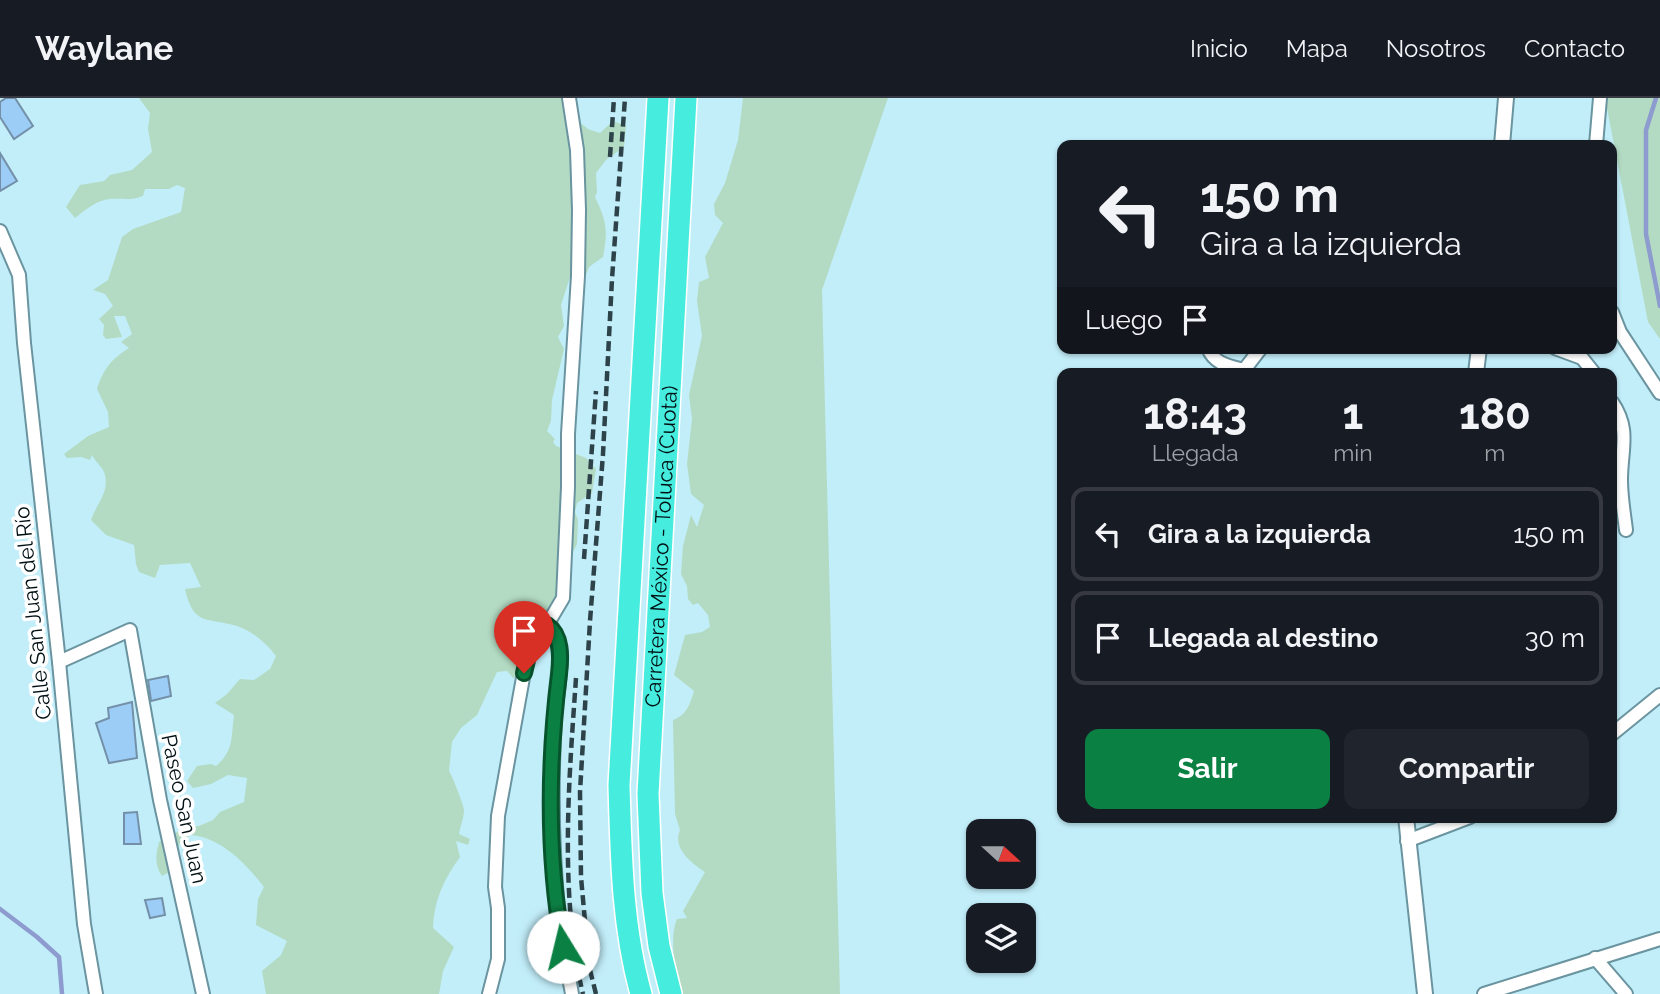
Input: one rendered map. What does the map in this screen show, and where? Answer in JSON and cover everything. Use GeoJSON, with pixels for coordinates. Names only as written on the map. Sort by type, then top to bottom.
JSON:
{"type":"FeatureCollection","features":[{"type":"Feature","properties":{"kind":"highway","name":"Carretera México - Toluca (Cuota)"},"geometry":{"type":"LineString","coordinates":[[641,994],[621,871],[619,785],[658,98]]}},
{"type":"Feature","properties":{"kind":"highway","name":"Carretera México - Toluca (Cuota)"},"geometry":{"type":"LineString","coordinates":[[671,994],[659,946],[652,893],[648,794],[686,98]]}},
{"type":"Feature","properties":{"kind":"street"},"geometry":{"type":"LineString","coordinates":[[547,625],[563,598],[568,434],[578,276],[577,150],[569,98]]}},
{"type":"Feature","properties":{"kind":"street"},"geometry":{"type":"LineString","coordinates":[[1502,140],[1506,98]]}},
{"type":"Feature","properties":{"kind":"street"},"geometry":{"type":"LineString","coordinates":[[1596,140],[1600,98]]}},
{"type":"Feature","properties":{"kind":"street","name":"Calle San Juan del Río"},"geometry":{"type":"LineString","coordinates":[[0,231],[19,275],[40,504],[60,662],[84,924],[96,994]]}},
{"type":"Feature","properties":{"kind":"street"},"geometry":{"type":"LineString","coordinates":[[1617,324],[1660,393]]}},
{"type":"Feature","properties":{"kind":"street"},"geometry":{"type":"LineString","coordinates":[[1210,354],[1220,363],[1234,368]]}},
{"type":"Feature","properties":{"kind":"street"},"geometry":{"type":"LineString","coordinates":[[1571,354],[1582,358],[1590,368]]}},
{"type":"Feature","properties":{"kind":"street"},"geometry":{"type":"LineString","coordinates":[[1617,409],[1625,429],[1621,481],[1626,530]]}},
{"type":"Feature","properties":{"kind":"street"},"geometry":{"type":"LineString","coordinates":[[489,994],[498,959],[498,908],[495,887],[500,803],[530,639],[538,626],[547,625],[553,629],[561,659],[552,786],[554,865],[559,923],[572,994]]}},
{"type":"Feature","properties":{"kind":"street","name":"Paseo San Juan"},"geometry":{"type":"LineString","coordinates":[[60,662],[130,631],[160,800],[203,994]]}},
{"type":"Feature","properties":{"kind":"street"},"geometry":{"type":"LineString","coordinates":[[1617,730],[1660,695]]}},
{"type":"Feature","properties":{"kind":"street"},"geometry":{"type":"LineString","coordinates":[[1406,823],[1425,994]]}},
{"type":"Feature","properties":{"kind":"street"},"geometry":{"type":"LineString","coordinates":[[1407,841],[1454,823]]}},
{"type":"Feature","properties":{"kind":"street"},"geometry":{"type":"LineString","coordinates":[[1484,994],[1660,939]]}},
{"type":"Feature","properties":{"kind":"street"},"geometry":{"type":"LineString","coordinates":[[1595,958],[1626,994]]}},
{"type":"Feature","properties":{"kind":"green space"},"geometry":{"type":"Polygon","coordinates":[[[139,98],[574,98],[577,101],[578,121],[588,129],[600,133],[613,121],[626,126],[624,147],[606,160],[596,173],[595,197],[605,226],[603,257],[589,267],[586,275],[571,274],[561,305],[564,326],[558,337],[564,349],[547,431],[555,439],[553,442],[556,446],[586,458],[596,469],[592,493],[577,503],[577,544],[560,578],[555,600],[542,624],[542,645],[530,671],[513,678],[507,671],[497,672],[477,715],[461,728],[452,742],[449,771],[464,810],[459,834],[470,839],[468,845],[456,841],[460,857],[449,873],[435,908],[433,928],[454,947],[443,971],[439,994],[266,994],[262,971],[281,955],[287,941],[256,925],[258,899],[264,887],[257,878],[222,846],[190,835],[185,840],[184,832],[175,857],[175,869],[162,876],[158,868],[159,842],[186,827],[199,826],[213,820],[220,812],[244,802],[247,778],[228,775],[211,784],[193,788],[187,781],[197,766],[216,766],[229,749],[234,715],[215,703],[240,679],[254,680],[270,669],[276,656],[248,631],[197,615],[185,589],[201,587],[190,563],[160,565],[155,578],[139,572],[134,545],[106,535],[91,520],[105,487],[103,470],[92,455],[90,460],[81,457],[67,458],[64,454],[88,436],[109,427],[108,412],[97,389],[108,366],[129,348],[121,342],[132,334],[125,316],[114,316],[122,337],[106,339],[103,335],[104,325],[99,319],[113,306],[105,294],[93,290],[108,280],[122,237],[133,229],[181,212],[185,188],[177,185],[169,189],[145,189],[143,196],[134,198],[100,201],[75,218],[66,207],[80,185],[104,181],[110,175],[132,170],[152,152],[148,129],[150,113],[139,98]]]}},
{"type":"Feature","properties":{"kind":"green space"},"geometry":{"type":"Polygon","coordinates":[[[743,98],[888,98],[822,290],[840,994],[680,994],[675,966],[673,936],[677,919],[687,918],[683,911],[705,872],[689,860],[681,849],[678,837],[680,830],[675,814],[673,720],[685,712],[694,691],[674,675],[685,635],[702,632],[710,627],[708,615],[698,603],[693,605],[688,599],[687,586],[681,574],[683,546],[691,515],[697,527],[704,505],[691,494],[687,464],[692,419],[689,395],[702,336],[697,301],[699,282],[709,278],[705,257],[723,223],[715,215],[714,204],[725,183],[738,140],[743,98]]]}},
{"type":"Feature","properties":{"kind":"green space"},"geometry":{"type":"Polygon","coordinates":[[[1608,98],[1660,98],[1660,339],[1648,322],[1617,160],[1617,140],[1613,140],[1606,103],[1608,98]]]}},
{"type":"Feature","properties":{"kind":"building"},"geometry":{"type":"Polygon","coordinates":[[[6,98],[15,98],[33,126],[14,139],[0,117],[0,102],[6,98]]]}},
{"type":"Feature","properties":{"kind":"building"},"geometry":{"type":"Polygon","coordinates":[[[0,153],[17,181],[0,191],[0,153]]]}},
{"type":"Feature","properties":{"kind":"building"},"geometry":{"type":"Polygon","coordinates":[[[168,676],[171,696],[151,701],[148,680],[168,676]]]}},
{"type":"Feature","properties":{"kind":"building"},"geometry":{"type":"Polygon","coordinates":[[[132,702],[137,758],[109,763],[96,723],[109,718],[108,708],[132,702]]]}},
{"type":"Feature","properties":{"kind":"building"},"geometry":{"type":"Polygon","coordinates":[[[137,812],[141,844],[124,844],[124,813],[137,812]]]}},
{"type":"Feature","properties":{"kind":"building"},"geometry":{"type":"Polygon","coordinates":[[[162,898],[165,915],[150,918],[145,900],[162,898]]]}},
{"type":"Feature","properties":{"kind":"waterway"},"geometry":{"type":"LineString","coordinates":[[1656,98],[1646,130],[1646,234],[1660,306]]}},
{"type":"Feature","properties":{"kind":"waterway"},"geometry":{"type":"LineString","coordinates":[[0,909],[59,957],[62,994]]}},
{"type":"Feature","properties":{"kind":"railway"},"geometry":{"type":"LineString","coordinates":[[610,157],[614,98]]}},
{"type":"Feature","properties":{"kind":"railway"},"geometry":{"type":"LineString","coordinates":[[596,994],[589,966],[581,877],[580,792],[625,98]]}},
{"type":"Feature","properties":{"kind":"railway"},"geometry":{"type":"LineString","coordinates":[[584,559],[596,391]]}},
{"type":"Feature","properties":{"kind":"railway"},"geometry":{"type":"LineString","coordinates":[[576,678],[569,796],[568,877],[571,917],[583,994]]}},
{"type":"Feature","properties":{"kind":"route"},"geometry":{"type":"LineString","coordinates":[[524,673],[530,639],[538,626],[547,625],[553,629],[559,643],[561,659],[552,786],[554,865],[563,947]]}}]}
